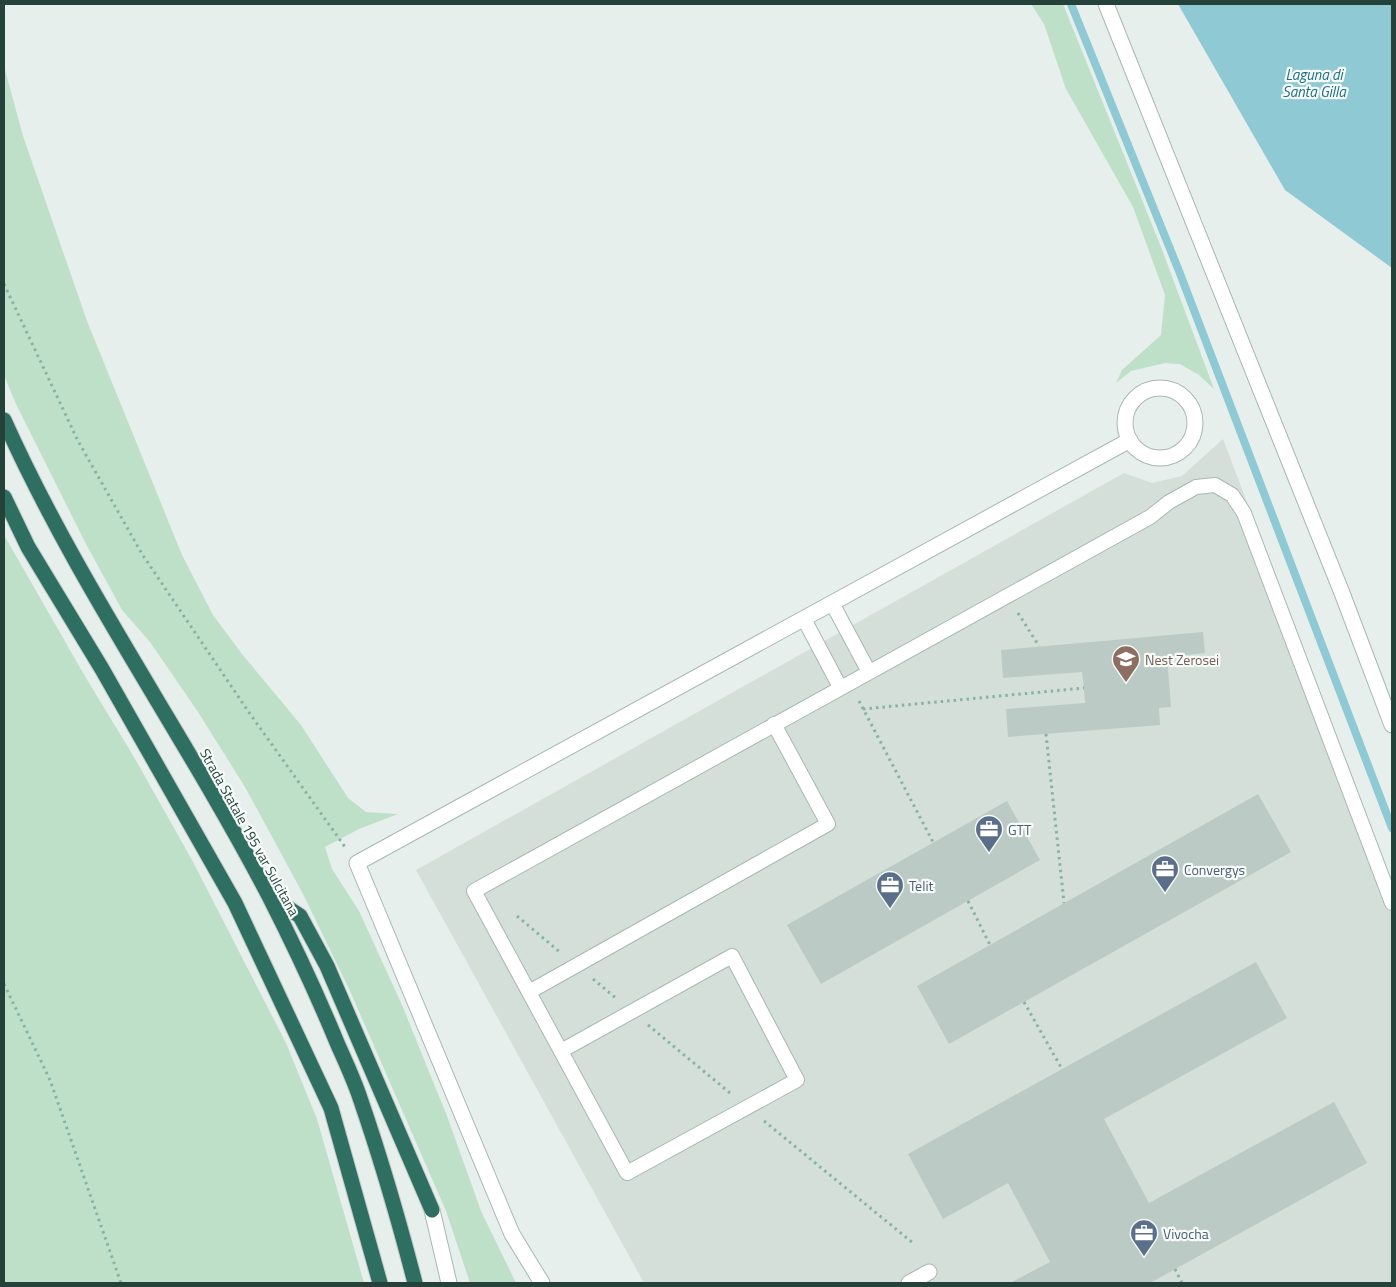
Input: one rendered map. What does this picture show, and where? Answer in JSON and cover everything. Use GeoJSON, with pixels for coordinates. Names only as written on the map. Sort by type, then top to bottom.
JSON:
{"type":"FeatureCollection","features":[{"type":"Feature","properties":{"kind":"highway","name":"Strada Statale 195 var Sulcitana"},"geometry":{"type":"LineString","coordinates":[[4,420],[26,468],[100,607],[215,800],[268,895],[316,992],[360,1096],[398,1217],[416,1283]]}},
{"type":"Feature","properties":{"kind":"highway"},"geometry":{"type":"LineString","coordinates":[[4,497],[28,547],[102,669],[235,903],[331,1108],[380,1283]]}},
{"type":"Feature","properties":{"kind":"highway"},"geometry":{"type":"LineString","coordinates":[[268,895],[300,916],[326,966],[432,1210]]}},
{"type":"Feature","properties":{"kind":"street"},"geometry":{"type":"LineString","coordinates":[[1106,4],[1342,593],[1392,726]]}},
{"type":"Feature","properties":{"kind":"street"},"geometry":{"type":"LineString","coordinates":[[1160,388],[1172,390],[1182,396],[1190,405],[1194,415],[1195,426],[1192,437],[1178,453],[1167,457],[1151,456],[1137,448],[1130,440],[1126,428],[1126,416],[1130,405],[1138,396],[1148,390],[1160,388]]}},
{"type":"Feature","properties":{"kind":"street"},"geometry":{"type":"LineString","coordinates":[[542,1283],[512,1234],[357,863],[1130,440]]}},
{"type":"Feature","properties":{"kind":"street"},"geometry":{"type":"LineString","coordinates":[[432,1210],[450,1283]]}},
{"type":"Feature","properties":{"kind":"street"},"geometry":{"type":"LineString","coordinates":[[909,1283],[929,1272]]}},
{"type":"Feature","properties":{"kind":"lane"},"geometry":{"type":"LineString","coordinates":[[561,1051],[732,956],[796,1080],[627,1173],[474,891],[1150,517],[1169,502],[1196,487],[1215,485],[1232,495],[1244,513],[1392,903]]}},
{"type":"Feature","properties":{"kind":"lane"},"geometry":{"type":"LineString","coordinates":[[832,603],[869,672]]}},
{"type":"Feature","properties":{"kind":"lane"},"geometry":{"type":"LineString","coordinates":[[804,619],[845,685]]}},
{"type":"Feature","properties":{"kind":"lane"},"geometry":{"type":"LineString","coordinates":[[529,992],[828,824],[774,724]]}},
{"type":"Feature","properties":{"kind":"path"},"geometry":{"type":"LineString","coordinates":[[4,284],[78,441],[142,554],[254,719],[357,863]]}},
{"type":"Feature","properties":{"kind":"path"},"geometry":{"type":"LineString","coordinates":[[1007,596],[1039,646]]}},
{"type":"Feature","properties":{"kind":"path"},"geometry":{"type":"LineString","coordinates":[[845,685],[863,709],[933,842]]}},
{"type":"Feature","properties":{"kind":"path"},"geometry":{"type":"LineString","coordinates":[[863,709],[1084,688]]}},
{"type":"Feature","properties":{"kind":"path"},"geometry":{"type":"LineString","coordinates":[[1046,734],[1064,903]]}},
{"type":"Feature","properties":{"kind":"path"},"geometry":{"type":"LineString","coordinates":[[968,901],[990,945]]}},
{"type":"Feature","properties":{"kind":"path"},"geometry":{"type":"LineString","coordinates":[[517,916],[913,1243]]}},
{"type":"Feature","properties":{"kind":"path"},"geometry":{"type":"LineString","coordinates":[[4,984],[50,1080],[121,1283]]}},
{"type":"Feature","properties":{"kind":"path"},"geometry":{"type":"LineString","coordinates":[[1024,1002],[1062,1069]]}},
{"type":"Feature","properties":{"kind":"path"},"geometry":{"type":"LineString","coordinates":[[1175,1269],[1182,1283]]}},
{"type":"Feature","properties":{"kind":"shaded area"},"geometry":{"type":"Polygon","coordinates":[[[1223,439],[1392,884],[1392,1283],[644,1283],[416,870],[1124,473],[1152,483],[1182,476],[1223,439]]]}},
{"type":"Feature","properties":{"kind":"green space"},"geometry":{"type":"Polygon","coordinates":[[[1031,4],[1063,4],[1161,247],[1214,389],[1199,375],[1180,364],[1165,363],[1131,371],[1116,383],[1122,370],[1161,335],[1165,295],[1133,207],[1066,89],[1044,24],[1031,4]]]}},
{"type":"Feature","properties":{"kind":"green space"},"geometry":{"type":"Polygon","coordinates":[[[4,66],[23,136],[87,321],[182,555],[213,615],[242,654],[301,725],[348,798],[366,812],[398,814],[359,829],[325,847],[332,869],[359,911],[402,1005],[447,1116],[481,1211],[516,1283],[470,1283],[446,1211],[350,991],[303,894],[245,787],[198,712],[150,642],[122,610],[86,544],[15,402],[4,375],[4,66]]]}},
{"type":"Feature","properties":{"kind":"green space"},"geometry":{"type":"Polygon","coordinates":[[[4,535],[192,860],[286,1043],[317,1119],[364,1283],[4,1283],[4,535]]]}},
{"type":"Feature","properties":{"kind":"water","name":"Laguna di Santa Gilla"},"geometry":{"type":"Polygon","coordinates":[[[1178,4],[1392,4],[1392,268],[1285,190],[1178,4]]]}},
{"type":"Feature","properties":{"kind":"building","name":"Nest Zerosei"},"geometry":{"type":"Polygon","coordinates":[[[1203,632],[1205,653],[1167,657],[1171,707],[1159,708],[1160,725],[1008,737],[1006,709],[1085,703],[1084,688],[1082,672],[1003,678],[1001,650],[1203,632]]]}},
{"type":"Feature","properties":{"kind":"building"},"geometry":{"type":"Polygon","coordinates":[[[1258,794],[1291,852],[949,1044],[917,986],[1258,794]]]}},
{"type":"Feature","properties":{"kind":"building"},"geometry":{"type":"Polygon","coordinates":[[[1007,801],[1040,860],[821,984],[787,925],[1007,801]]]}},
{"type":"Feature","properties":{"kind":"building"},"geometry":{"type":"Polygon","coordinates":[[[1256,962],[1287,1018],[1104,1119],[1149,1203],[1334,1102],[1367,1163],[1150,1283],[1010,1283],[1050,1262],[1008,1183],[943,1219],[908,1154],[1256,962]]]}},
{"type":"Feature","properties":{"kind":"waterway"},"geometry":{"type":"LineString","coordinates":[[1071,4],[1179,271],[1392,828]]}},
{"type":"Feature","properties":{"kind":"place","name":"Nest Zerosei"},"geometry":{"type":"Point","coordinates":[1126,683]}},
{"type":"Feature","properties":{"kind":"place","name":"GTT"},"geometry":{"type":"Point","coordinates":[989,853]}},
{"type":"Feature","properties":{"kind":"place","name":"Convergys"},"geometry":{"type":"Point","coordinates":[1165,893]}},
{"type":"Feature","properties":{"kind":"place","name":"Telit"},"geometry":{"type":"Point","coordinates":[890,909]}},
{"type":"Feature","properties":{"kind":"place","name":"Vivocha"},"geometry":{"type":"Point","coordinates":[1144,1257]}}]}
